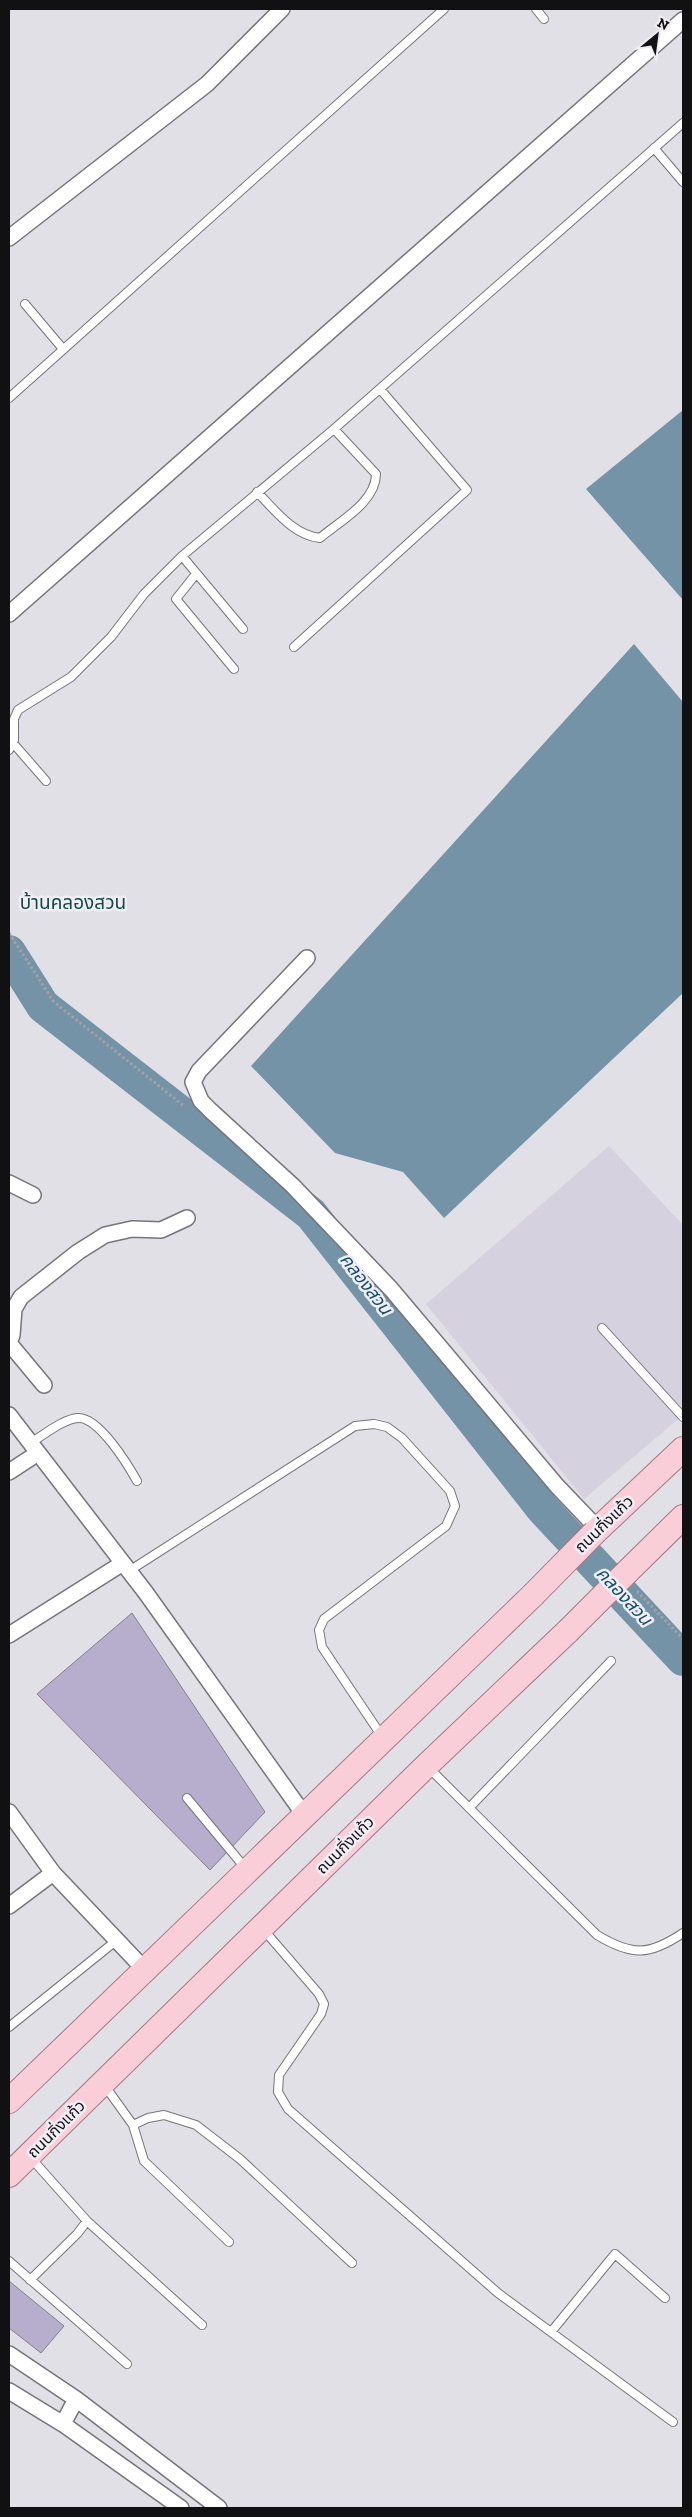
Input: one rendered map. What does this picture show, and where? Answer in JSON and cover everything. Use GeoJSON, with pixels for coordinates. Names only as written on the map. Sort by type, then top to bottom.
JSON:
{"type":"FeatureCollection","features":[{"type":"Feature","properties":{"kind":"main road","name":"ถนนกิ่งแก้ว"},"geometry":{"type":"LineString","coordinates":[[9,2101],[384,1740],[597,1530],[683,1449]]}},
{"type":"Feature","properties":{"kind":"main road","name":"ถนนกิ่งแก้ว"},"geometry":{"type":"LineString","coordinates":[[9,2175],[426,1766],[568,1631],[632,1581],[683,1517]]}},
{"type":"Feature","properties":{"kind":"street"},"geometry":{"type":"LineString","coordinates":[[9,238],[207,84],[282,9]]}},
{"type":"Feature","properties":{"kind":"street"},"geometry":{"type":"LineString","coordinates":[[9,614],[683,20]]}},
{"type":"Feature","properties":{"kind":"street"},"geometry":{"type":"LineString","coordinates":[[308,958],[199,1071],[192,1082],[194,1089],[211,1111],[293,1186],[391,1289],[557,1486],[597,1530]]}},
{"type":"Feature","properties":{"kind":"street"},"geometry":{"type":"LineString","coordinates":[[9,1183],[33,1195]]}},
{"type":"Feature","properties":{"kind":"street"},"geometry":{"type":"LineString","coordinates":[[44,1385],[9,1343],[12,1335],[11,1317],[21,1297],[78,1252],[105,1235],[132,1229],[161,1230],[187,1218]]}},
{"type":"Feature","properties":{"kind":"street"},"geometry":{"type":"LineString","coordinates":[[9,1415],[126,1567],[305,1816]]}},
{"type":"Feature","properties":{"kind":"street"},"geometry":{"type":"LineString","coordinates":[[9,1472],[34,1448]]}},
{"type":"Feature","properties":{"kind":"street"},"geometry":{"type":"LineString","coordinates":[[9,1635],[126,1567]]}},
{"type":"Feature","properties":{"kind":"street"},"geometry":{"type":"LineString","coordinates":[[9,1812],[53,1873],[145,1970]]}},
{"type":"Feature","properties":{"kind":"street"},"geometry":{"type":"LineString","coordinates":[[9,1906],[53,1873]]}},
{"type":"Feature","properties":{"kind":"street"},"geometry":{"type":"LineString","coordinates":[[9,2354],[76,2399],[182,2477],[219,2508]]}},
{"type":"Feature","properties":{"kind":"street"},"geometry":{"type":"LineString","coordinates":[[9,2391],[63,2424],[181,2508]]}},
{"type":"Feature","properties":{"kind":"street"},"geometry":{"type":"LineString","coordinates":[[63,2424],[76,2399]]}},
{"type":"Feature","properties":{"kind":"street"},"geometry":{"type":"LineString","coordinates":[[168,2498],[182,2477]]}},
{"type":"Feature","properties":{"kind":"lane"},"geometry":{"type":"LineString","coordinates":[[9,398],[444,9]]}},
{"type":"Feature","properties":{"kind":"lane"},"geometry":{"type":"LineString","coordinates":[[536,9],[544,19]]}},
{"type":"Feature","properties":{"kind":"lane"},"geometry":{"type":"LineString","coordinates":[[46,781],[11,746],[14,719],[18,710],[71,677],[111,637],[144,594],[182,556],[334,429],[683,123]]}},
{"type":"Feature","properties":{"kind":"lane"},"geometry":{"type":"LineString","coordinates":[[654,148],[683,182]]}},
{"type":"Feature","properties":{"kind":"lane"},"geometry":{"type":"LineString","coordinates":[[25,304],[63,349]]}},
{"type":"Feature","properties":{"kind":"lane"},"geometry":{"type":"LineString","coordinates":[[294,647],[468,490],[380,389]]}},
{"type":"Feature","properties":{"kind":"lane"},"geometry":{"type":"LineString","coordinates":[[257,492],[297,531],[320,538],[371,495],[376,482],[376,474],[334,429]]}},
{"type":"Feature","properties":{"kind":"lane"},"geometry":{"type":"LineString","coordinates":[[182,556],[242,629]]}},
{"type":"Feature","properties":{"kind":"lane"},"geometry":{"type":"LineString","coordinates":[[196,574],[176,600],[234,669]]}},
{"type":"Feature","properties":{"kind":"lane"},"geometry":{"type":"LineString","coordinates":[[602,1328],[683,1417]]}},
{"type":"Feature","properties":{"kind":"lane"},"geometry":{"type":"LineString","coordinates":[[34,1448],[69,1421],[80,1418],[95,1424],[124,1458],[137,1481]]}},
{"type":"Feature","properties":{"kind":"lane"},"geometry":{"type":"LineString","coordinates":[[126,1567],[355,1426],[374,1424],[387,1427],[402,1438],[450,1491],[455,1506],[446,1526],[324,1619],[319,1630],[322,1647],[384,1740]]}},
{"type":"Feature","properties":{"kind":"lane"},"geometry":{"type":"LineString","coordinates":[[469,1808],[611,1661]]}},
{"type":"Feature","properties":{"kind":"lane"},"geometry":{"type":"LineString","coordinates":[[426,1766],[597,1935],[622,1949],[638,1951],[662,1948],[683,1933]]}},
{"type":"Feature","properties":{"kind":"lane"},"geometry":{"type":"LineString","coordinates":[[187,1798],[248,1871]]}},
{"type":"Feature","properties":{"kind":"lane"},"geometry":{"type":"LineString","coordinates":[[262,1928],[319,1994],[324,2004],[321,2014],[279,2075],[278,2092],[288,2109],[498,2293],[673,2422]]}},
{"type":"Feature","properties":{"kind":"lane"},"geometry":{"type":"LineString","coordinates":[[9,2027],[117,1940]]}},
{"type":"Feature","properties":{"kind":"lane"},"geometry":{"type":"LineString","coordinates":[[103,2083],[133,2125],[144,2162],[228,2242]]}},
{"type":"Feature","properties":{"kind":"lane"},"geometry":{"type":"LineString","coordinates":[[133,2125],[148,2118],[164,2115],[196,2125],[240,2159],[352,2263]]}},
{"type":"Feature","properties":{"kind":"lane"},"geometry":{"type":"LineString","coordinates":[[29,2157],[87,2221],[202,2325]]}},
{"type":"Feature","properties":{"kind":"lane"},"geometry":{"type":"LineString","coordinates":[[30,2280],[77,2234],[87,2221]]}},
{"type":"Feature","properties":{"kind":"lane"},"geometry":{"type":"LineString","coordinates":[[551,2332],[615,2254],[666,2298]]}},
{"type":"Feature","properties":{"kind":"lane"},"geometry":{"type":"LineString","coordinates":[[9,2261],[127,2364]]}},
{"type":"Feature","properties":{"kind":"path"},"geometry":{"type":"LineString","coordinates":[[9,933],[54,1002],[187,1108]]}},
{"type":"Feature","properties":{"kind":"path"},"geometry":{"type":"LineString","coordinates":[[632,1581],[683,1639]]}},
{"type":"Feature","properties":{"kind":"shaded area"},"geometry":{"type":"Polygon","coordinates":[[[609,1146],[683,1225],[683,1415],[584,1499],[426,1304],[609,1146]]]}},
{"type":"Feature","properties":{"kind":"water"},"geometry":{"type":"Polygon","coordinates":[[[683,410],[683,600],[586,489],[683,410]]]}},
{"type":"Feature","properties":{"kind":"water"},"geometry":{"type":"Polygon","coordinates":[[[634,644],[683,702],[683,993],[444,1218],[403,1172],[335,1153],[251,1066],[634,644]]]}},
{"type":"Feature","properties":{"kind":"building"},"geometry":{"type":"Polygon","coordinates":[[[132,1613],[265,1812],[210,1870],[37,1694],[132,1613]]]}},
{"type":"Feature","properties":{"kind":"building"},"geometry":{"type":"Polygon","coordinates":[[[9,2281],[64,2326],[41,2353],[9,2328],[9,2281]]]}},
{"type":"Feature","properties":{"kind":"waterway","name":"คลองสวน"},"geometry":{"type":"LineString","coordinates":[[9,952],[43,1006],[311,1214],[543,1509],[683,1659]]}},
{"type":"Feature","properties":{"kind":"district","name":"บ้านคลองสวน"},"geometry":{"type":"Point","coordinates":[73,902]}}]}
